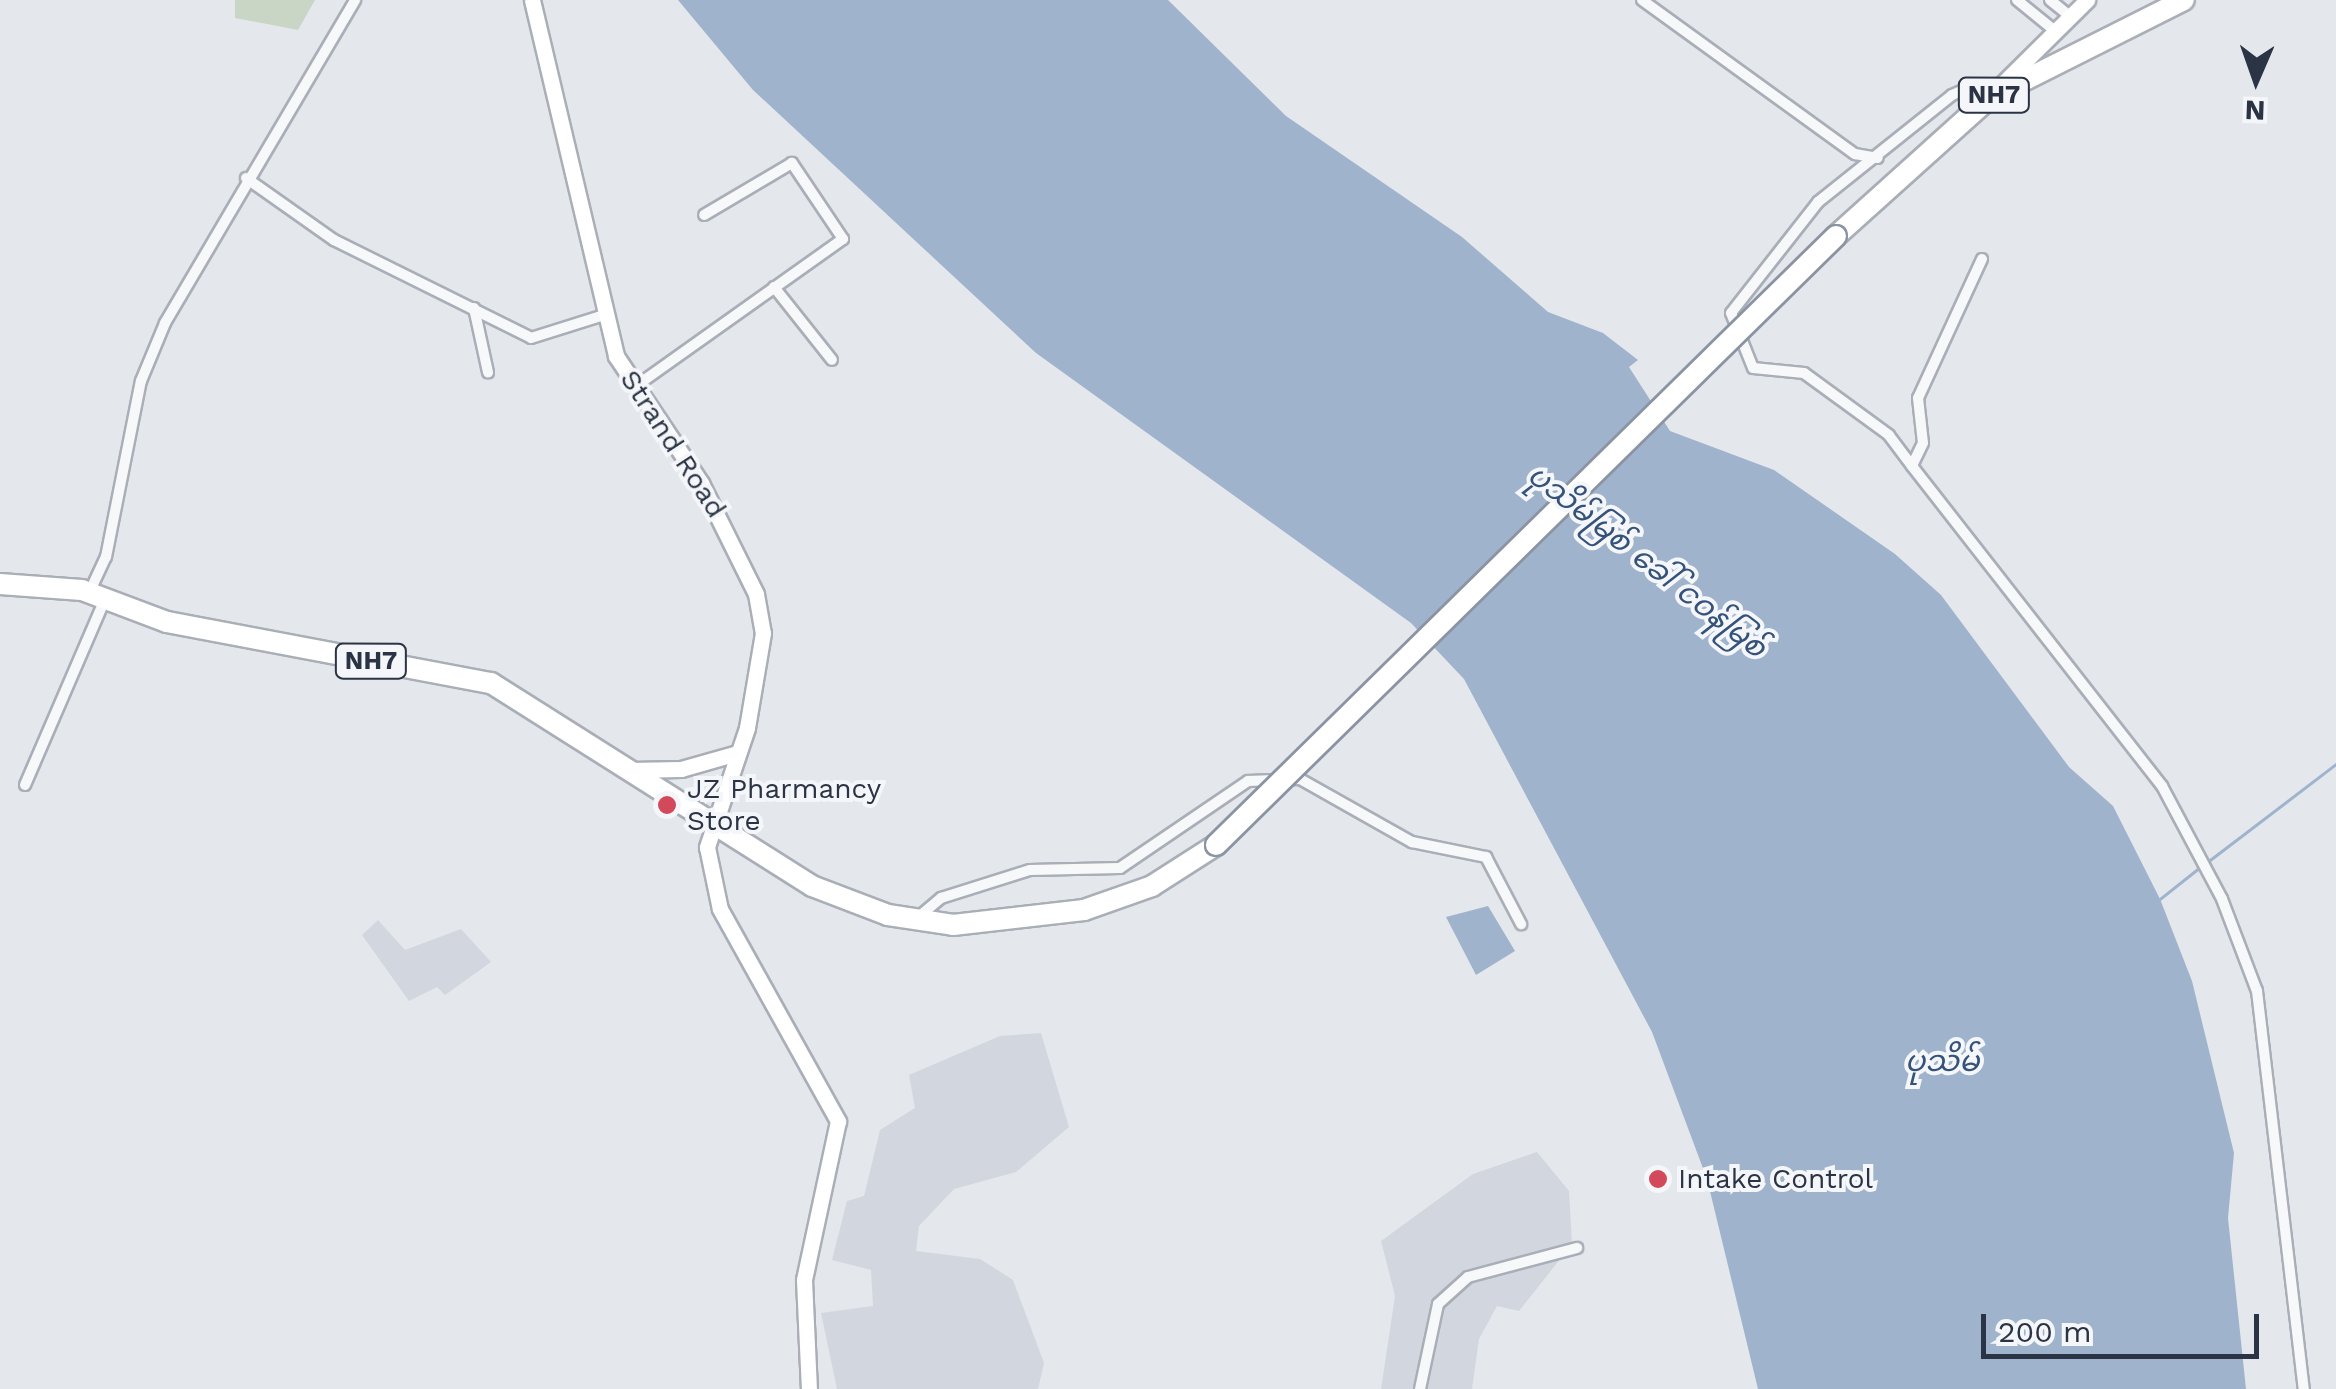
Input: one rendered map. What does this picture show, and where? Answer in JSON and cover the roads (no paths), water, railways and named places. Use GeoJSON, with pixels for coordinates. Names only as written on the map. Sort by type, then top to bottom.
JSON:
{"type":"FeatureCollection","features":[{"type":"Feature","properties":{"kind":"highway","name":"NH7"},"geometry":{"type":"LineString","coordinates":[[0,584],[97,596],[166,622],[491,683],[812,886],[915,920],[953,925],[1084,910],[1152,886],[1216,845],[1836,236],[1988,98],[2184,0]]}},
{"type":"Feature","properties":{"kind":"main road","name":"Strand Road"},"geometry":{"type":"LineString","coordinates":[[532,0],[616,356],[701,483],[756,594],[763,634],[737,753],[709,823]]}},
{"type":"Feature","properties":{"kind":"main road"},"geometry":{"type":"LineString","coordinates":[[1988,98],[2086,0]]}},
{"type":"Feature","properties":{"kind":"main road"},"geometry":{"type":"LineString","coordinates":[[628,770],[681,770],[737,753]]}},
{"type":"Feature","properties":{"kind":"main road"},"geometry":{"type":"LineString","coordinates":[[709,823],[720,909],[838,1121],[804,1280],[809,1389]]}},
{"type":"Feature","properties":{"kind":"street"},"geometry":{"type":"LineString","coordinates":[[25,785],[97,596],[141,380],[246,178],[355,0]]}},
{"type":"Feature","properties":{"kind":"street"},"geometry":{"type":"LineString","coordinates":[[1642,0],[1855,154],[1878,158]]}},
{"type":"Feature","properties":{"kind":"street"},"geometry":{"type":"LineString","coordinates":[[2016,0],[2056,31]]}},
{"type":"Feature","properties":{"kind":"street"},"geometry":{"type":"LineString","coordinates":[[2050,0],[2070,16]]}},
{"type":"Feature","properties":{"kind":"street"},"geometry":{"type":"LineString","coordinates":[[1988,98],[1968,88],[1952,95],[1878,158],[1818,202],[1731,313],[1753,368],[1804,373],[1890,435],[2162,786],[2222,899],[2257,991],[2304,1389]]}},
{"type":"Feature","properties":{"kind":"street"},"geometry":{"type":"LineString","coordinates":[[636,386],[843,238],[792,163],[704,215]]}},
{"type":"Feature","properties":{"kind":"street"},"geometry":{"type":"LineString","coordinates":[[246,178],[334,240],[531,338],[607,314]]}},
{"type":"Feature","properties":{"kind":"street"},"geometry":{"type":"LineString","coordinates":[[1912,466],[1922,442],[1918,398],[1982,259]]}},
{"type":"Feature","properties":{"kind":"street"},"geometry":{"type":"LineString","coordinates":[[774,287],[832,360]]}},
{"type":"Feature","properties":{"kind":"street"},"geometry":{"type":"LineString","coordinates":[[474,308],[488,372]]}},
{"type":"Feature","properties":{"kind":"street"},"geometry":{"type":"LineString","coordinates":[[915,920],[941,898],[1030,870],[1120,868],[1248,781],[1300,779],[1412,842],[1486,857],[1521,924]]}},
{"type":"Feature","properties":{"kind":"street"},"geometry":{"type":"LineString","coordinates":[[1420,1389],[1438,1304],[1468,1277],[1577,1248]]}},
{"type":"Feature","properties":{"kind":"water","name":"ပုသိမ်"},"geometry":{"type":"Polygon","coordinates":[[[678,0],[1168,0],[1286,116],[1462,237],[1548,312],[1603,333],[1638,360],[1629,367],[1670,431],[1774,470],[1895,554],[1941,595],[2069,767],[2113,806],[2160,899],[2192,981],[2234,1153],[2228,1218],[2246,1389],[1758,1389],[1707,1179],[1652,1032],[1464,679],[1411,623],[1036,353],[753,90],[678,0]]]}},
{"type":"Feature","properties":{"kind":"water"},"geometry":{"type":"Polygon","coordinates":[[[1488,906],[1515,951],[1476,975],[1446,917],[1488,906]]]}},
{"type":"Feature","properties":{"kind":"waterway"},"geometry":{"type":"LineString","coordinates":[[2206,863],[2336,764]]}},
{"type":"Feature","properties":{"kind":"waterway"},"geometry":{"type":"LineString","coordinates":[[2160,899],[2199,868]]}},
{"type":"Feature","properties":{"kind":"place","name":"JZ Pharmancy Store"},"geometry":{"type":"Point","coordinates":[667,805]}},
{"type":"Feature","properties":{"kind":"place","name":"Intake Control"},"geometry":{"type":"Point","coordinates":[1658,1179]}},
{"type":"Feature","properties":{"kind":"water label","name":"ပုသိမ်မြစ် ခေါ် ငဝန်မြစ်"},"geometry":{"type":"Point","coordinates":[1647,561]}}]}
